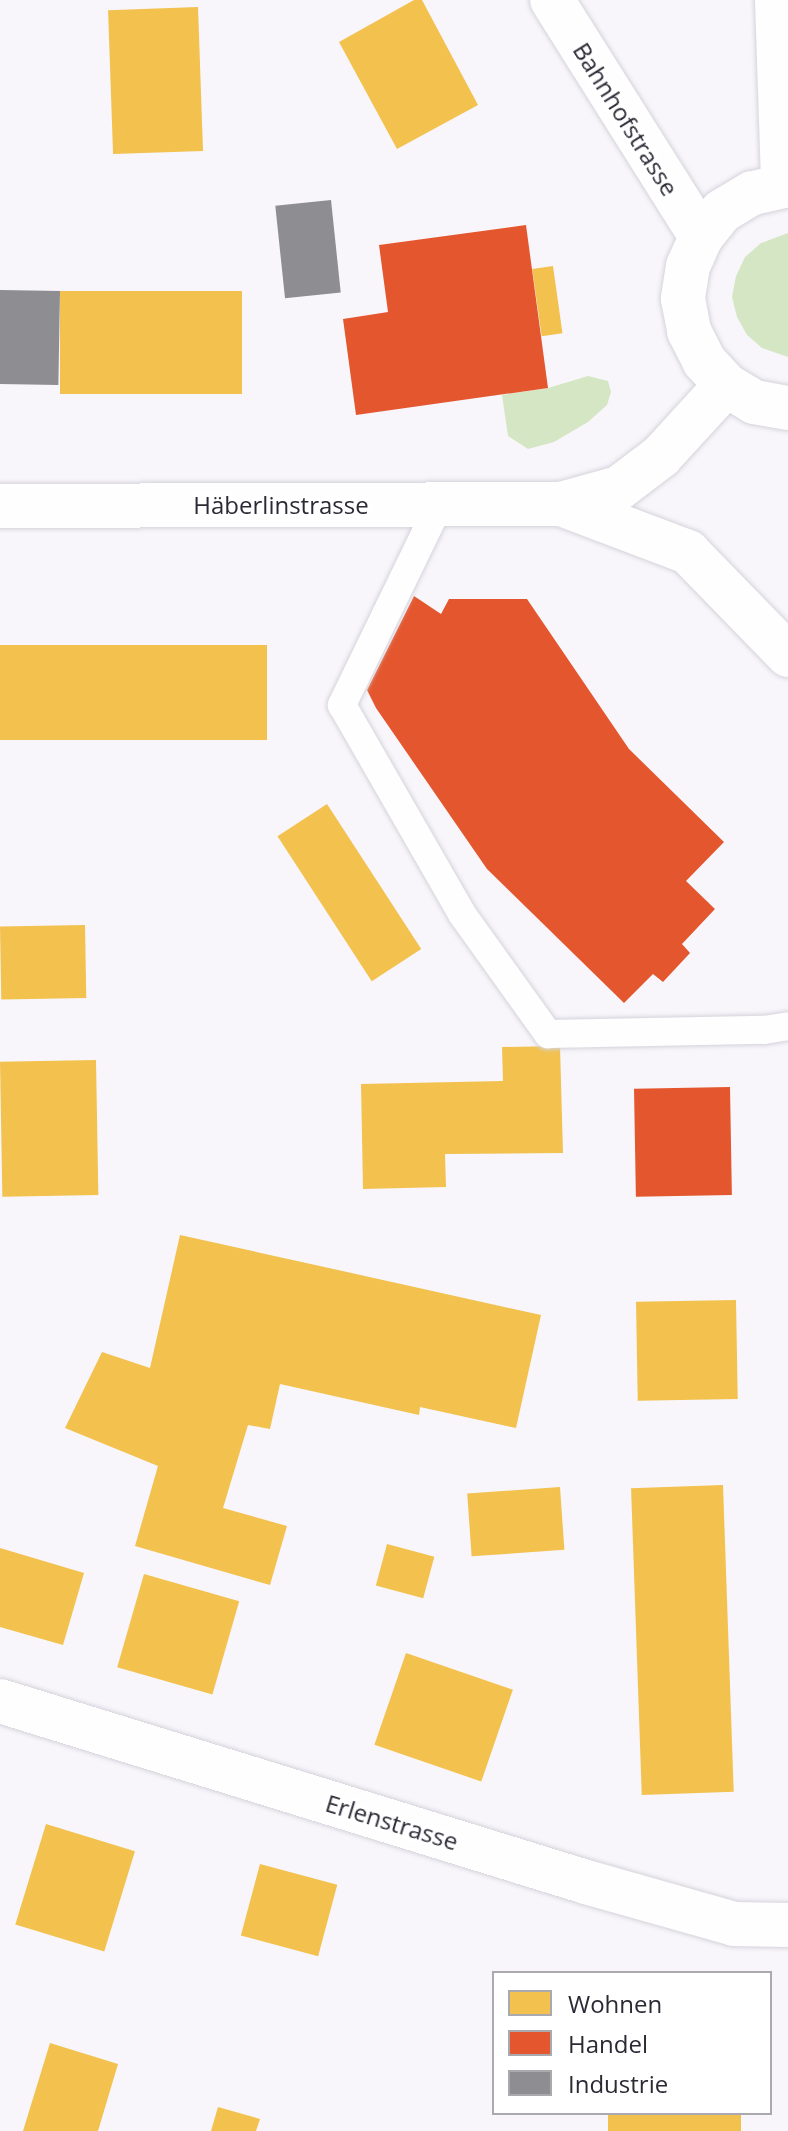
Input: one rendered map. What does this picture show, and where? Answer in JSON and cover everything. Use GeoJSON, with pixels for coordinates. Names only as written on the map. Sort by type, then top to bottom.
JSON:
{"type":"FeatureCollection","features":[{"type":"Feature","properties":{"kind":"street","name":"Bahnhofstrasse"},"geometry":{"type":"LineString","coordinates":[[552,0],[701,237]]}},
{"type":"Feature","properties":{"kind":"street"},"geometry":{"type":"LineString","coordinates":[[777,0],[786,185],[752,193],[722,211],[701,237],[688,266],[685,310],[689,331],[704,361],[726,385],[754,402],[788,408]]}},
{"type":"Feature","properties":{"kind":"street","name":"Häberlinstrasse"},"geometry":{"type":"LineString","coordinates":[[0,506],[561,504],[619,488],[661,456],[726,385]]}},
{"type":"Feature","properties":{"kind":"street","name":"Häberlinstrasse"},"geometry":{"type":"LineString","coordinates":[[561,504],[688,552],[788,655]]}},
{"type":"Feature","properties":{"kind":"street","name":"Erlenstrasse"},"geometry":{"type":"LineString","coordinates":[[0,1701],[586,1882],[734,1924],[788,1925]]}},
{"type":"Feature","properties":{"kind":"lane"},"geometry":{"type":"LineString","coordinates":[[440,503],[342,705],[462,914],[548,1034],[764,1030],[788,1026]]}},
{"type":"Feature","properties":{"kind":"green space"},"geometry":{"type":"Polygon","coordinates":[[[788,233],[788,357],[762,348],[747,335],[737,317],[732,297],[736,276],[745,257],[761,243],[788,233]]]}},
{"type":"Feature","properties":{"kind":"green space"},"geometry":{"type":"Polygon","coordinates":[[[588,376],[608,381],[611,392],[607,405],[588,422],[554,442],[528,449],[508,436],[502,395],[548,388],[588,376]]]}},
{"type":"Feature","properties":{"kind":"building: Wohnen"},"geometry":{"type":"Polygon","coordinates":[[[414,0],[422,0],[478,105],[397,149],[339,42],[414,0]]]}},
{"type":"Feature","properties":{"kind":"building: Wohnen"},"geometry":{"type":"Polygon","coordinates":[[[198,7],[203,151],[113,154],[108,10],[198,7]]]}},
{"type":"Feature","properties":{"kind":"building: Wohnen"},"geometry":{"type":"Polygon","coordinates":[[[553,266],[562,333],[542,336],[532,269],[553,266]]]}},
{"type":"Feature","properties":{"kind":"building: Wohnen"},"geometry":{"type":"Polygon","coordinates":[[[60,291],[242,291],[242,394],[60,394],[60,291]]]}},
{"type":"Feature","properties":{"kind":"building: Wohnen"},"geometry":{"type":"Polygon","coordinates":[[[0,645],[267,645],[267,740],[0,740],[0,645]]]}},
{"type":"Feature","properties":{"kind":"building: Wohnen"},"geometry":{"type":"Polygon","coordinates":[[[327,804],[421,949],[372,981],[278,836],[327,804]]]}},
{"type":"Feature","properties":{"kind":"building: Wohnen"},"geometry":{"type":"Polygon","coordinates":[[[85,925],[86,998],[1,999],[0,926],[85,925]]]}},
{"type":"Feature","properties":{"kind":"building: Wohnen"},"geometry":{"type":"Polygon","coordinates":[[[560,1046],[563,1153],[445,1154],[446,1187],[363,1189],[361,1084],[503,1081],[502,1047],[560,1046]]]}},
{"type":"Feature","properties":{"kind":"building: Wohnen"},"geometry":{"type":"Polygon","coordinates":[[[96,1060],[98,1195],[2,1197],[0,1062],[96,1060]]]}},
{"type":"Feature","properties":{"kind":"building: Wohnen"},"geometry":{"type":"Polygon","coordinates":[[[180,1235],[541,1315],[516,1428],[420,1407],[419,1415],[280,1384],[270,1429],[248,1425],[223,1508],[287,1526],[270,1585],[135,1546],[158,1466],[65,1428],[102,1352],[150,1368],[180,1235]]]}},
{"type":"Feature","properties":{"kind":"building: Wohnen"},"geometry":{"type":"Polygon","coordinates":[[[736,1300],[738,1399],[638,1401],[636,1302],[736,1300]]]}},
{"type":"Feature","properties":{"kind":"building: Wohnen"},"geometry":{"type":"Polygon","coordinates":[[[723,1485],[734,1792],[642,1795],[631,1488],[723,1485]]]}},
{"type":"Feature","properties":{"kind":"building: Wohnen"},"geometry":{"type":"Polygon","coordinates":[[[560,1487],[564,1550],[472,1556],[467,1493],[560,1487]]]}},
{"type":"Feature","properties":{"kind":"building: Wohnen"},"geometry":{"type":"Polygon","coordinates":[[[387,1544],[434,1557],[423,1598],[376,1586],[387,1544]]]}},
{"type":"Feature","properties":{"kind":"building: Wohnen"},"geometry":{"type":"Polygon","coordinates":[[[0,1548],[84,1573],[63,1645],[0,1627],[0,1548]]]}},
{"type":"Feature","properties":{"kind":"building: Wohnen"},"geometry":{"type":"Polygon","coordinates":[[[144,1574],[239,1601],[212,1695],[117,1667],[144,1574]]]}},
{"type":"Feature","properties":{"kind":"building: Wohnen"},"geometry":{"type":"Polygon","coordinates":[[[406,1653],[513,1690],[481,1782],[374,1745],[406,1653]]]}},
{"type":"Feature","properties":{"kind":"building: Wohnen"},"geometry":{"type":"Polygon","coordinates":[[[46,1824],[135,1851],[104,1952],[15,1924],[46,1824]]]}},
{"type":"Feature","properties":{"kind":"building: Wohnen"},"geometry":{"type":"Polygon","coordinates":[[[260,1864],[337,1885],[318,1956],[241,1935],[260,1864]]]}},
{"type":"Feature","properties":{"kind":"building: Wohnen"},"geometry":{"type":"Polygon","coordinates":[[[50,2043],[118,2064],[98,2131],[23,2131],[50,2043]]]}},
{"type":"Feature","properties":{"kind":"building: Wohnen"},"geometry":{"type":"Polygon","coordinates":[[[218,2107],[260,2119],[256,2131],[211,2131],[218,2107]]]}},
{"type":"Feature","properties":{"kind":"building: Wohnen"},"geometry":{"type":"Polygon","coordinates":[[[608,2115],[741,2115],[741,2131],[608,2131],[608,2115]]]}},
{"type":"Feature","properties":{"kind":"building: Handel"},"geometry":{"type":"Polygon","coordinates":[[[526,225],[548,388],[356,415],[343,319],[388,312],[379,245],[526,225]]]}},
{"type":"Feature","properties":{"kind":"building: Handel"},"geometry":{"type":"Polygon","coordinates":[[[414,596],[441,614],[449,599],[527,599],[629,749],[724,842],[686,881],[715,909],[682,944],[690,953],[663,982],[653,974],[624,1003],[487,869],[376,708],[367,690],[414,596]]]}},
{"type":"Feature","properties":{"kind":"building: Handel"},"geometry":{"type":"Polygon","coordinates":[[[730,1087],[732,1195],[636,1197],[634,1089],[730,1087]]]}},
{"type":"Feature","properties":{"kind":"building: Industrie"},"geometry":{"type":"Polygon","coordinates":[[[331,200],[341,292],[285,298],[275,206],[331,200]]]}},
{"type":"Feature","properties":{"kind":"building: Industrie"},"geometry":{"type":"Polygon","coordinates":[[[0,290],[60,291],[58,385],[0,384],[0,290]]]}}]}
